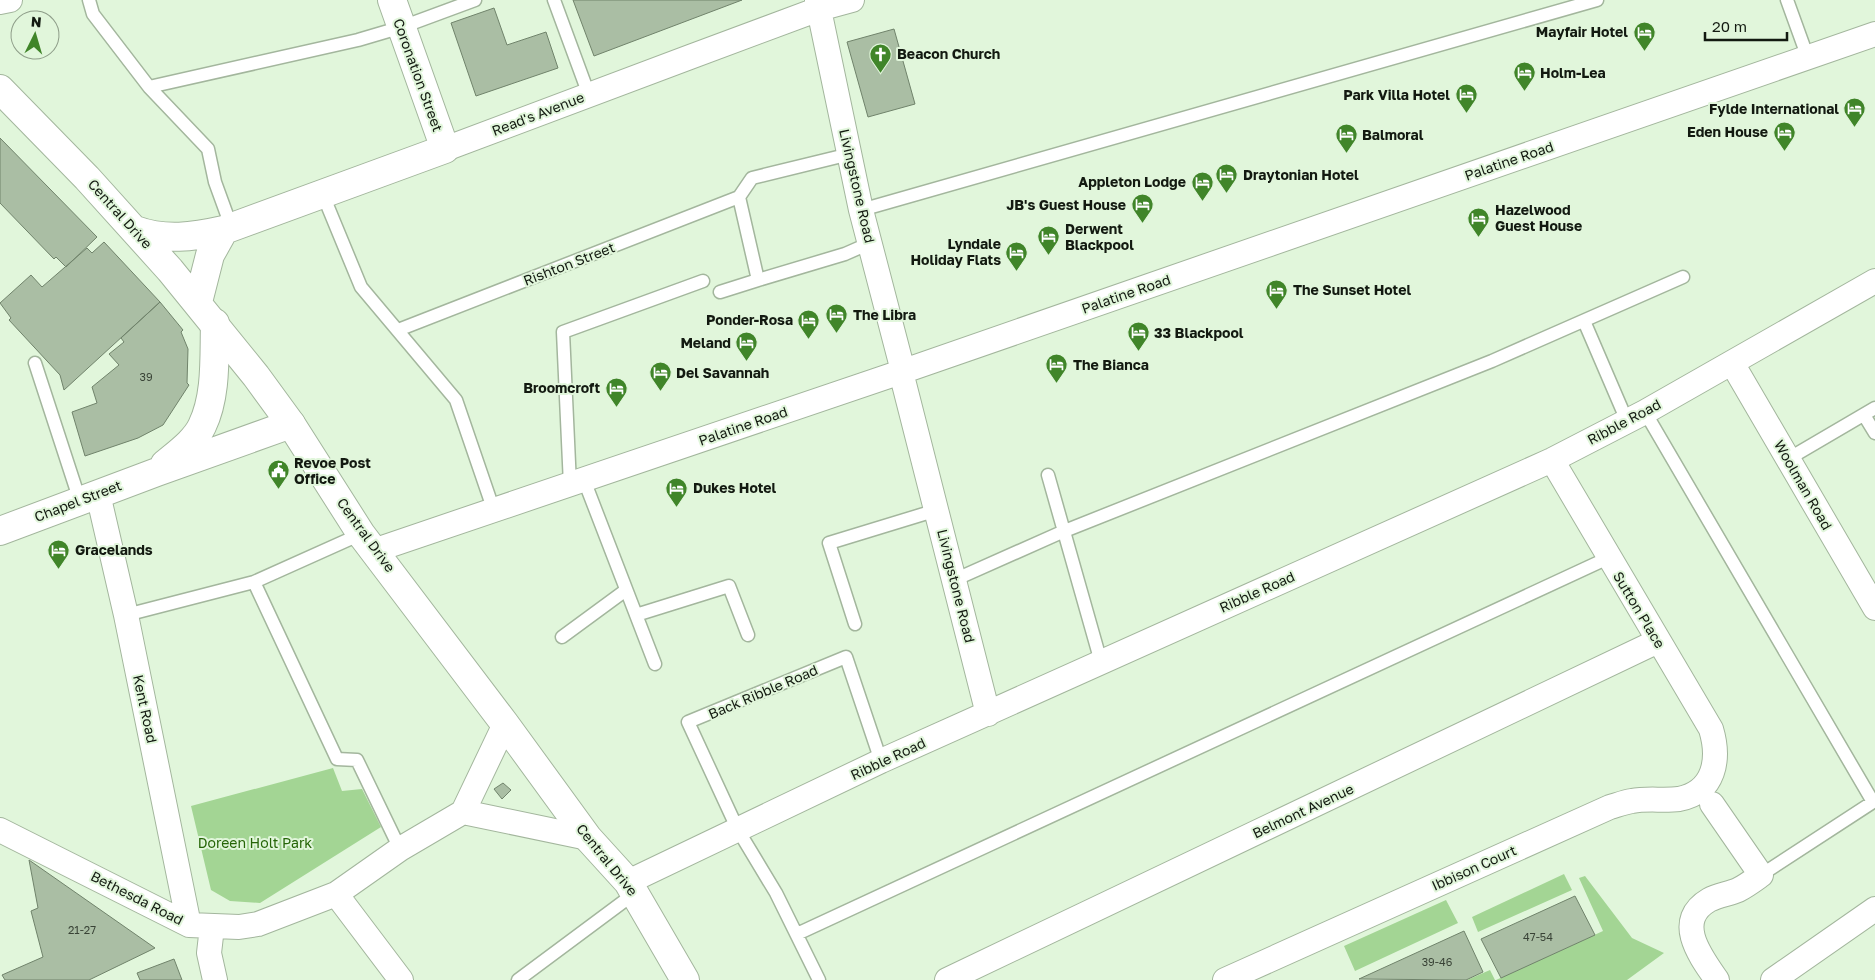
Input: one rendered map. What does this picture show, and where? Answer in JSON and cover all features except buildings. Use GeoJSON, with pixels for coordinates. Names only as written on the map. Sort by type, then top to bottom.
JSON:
{"type":"FeatureCollection","features":[{"type":"Feature","properties":{"kind":"main road","name":"Coronation Street"},"geometry":{"type":"LineString","coordinates":[[392,0],[445,149]]}},
{"type":"Feature","properties":{"kind":"main road","name":"Central Drive"},"geometry":{"type":"LineString","coordinates":[[0,89],[135,230],[215,323],[291,424],[368,542],[588,838],[632,888],[684,979]]}},
{"type":"Feature","properties":{"kind":"main road","name":"Read's Avenue"},"geometry":{"type":"LineString","coordinates":[[135,230],[162,238],[192,236],[228,228],[445,149]]}},
{"type":"Feature","properties":{"kind":"main road"},"geometry":{"type":"LineString","coordinates":[[198,302],[210,255],[228,228]]}},
{"type":"Feature","properties":{"kind":"main road","name":"Chapel Street"},"geometry":{"type":"LineString","coordinates":[[157,472],[191,441],[202,426],[209,403],[214,364],[215,323]]}},
{"type":"Feature","properties":{"kind":"main road","name":"Chapel Street"},"geometry":{"type":"LineString","coordinates":[[0,531],[291,424]]}},
{"type":"Feature","properties":{"kind":"street"},"geometry":{"type":"LineString","coordinates":[[0,2],[10,0]]}},
{"type":"Feature","properties":{"kind":"street","name":"Read's Avenue"},"geometry":{"type":"LineString","coordinates":[[445,149],[818,5],[852,0]]}},
{"type":"Feature","properties":{"kind":"street","name":"Livingstone Road"},"geometry":{"type":"LineString","coordinates":[[818,5],[862,210],[988,714]]}},
{"type":"Feature","properties":{"kind":"street","name":"Palatine Road"},"geometry":{"type":"LineString","coordinates":[[368,542],[494,511],[1875,34]]}},
{"type":"Feature","properties":{"kind":"street","name":"Ribble Road"},"geometry":{"type":"LineString","coordinates":[[632,888],[738,830],[881,761],[1552,460],[1732,363],[1875,281]]}},
{"type":"Feature","properties":{"kind":"street","name":"Woolman Road"},"geometry":{"type":"LineString","coordinates":[[1732,363],[1875,608]]}},
{"type":"Feature","properties":{"kind":"street","name":"Sutton Place"},"geometry":{"type":"LineString","coordinates":[[1552,460],[1608,558],[1711,729],[1716,746],[1716,762]]}},
{"type":"Feature","properties":{"kind":"street","name":"Kent Road"},"geometry":{"type":"LineString","coordinates":[[89,497],[126,616],[200,926],[215,980]]}},
{"type":"Feature","properties":{"kind":"street","name":"Belmont Avenue"},"geometry":{"type":"LineString","coordinates":[[947,980],[1658,642]]}},
{"type":"Feature","properties":{"kind":"street"},"geometry":{"type":"LineString","coordinates":[[505,724],[463,812],[588,838]]}},
{"type":"Feature","properties":{"kind":"street","name":"Ibbison Court"},"geometry":{"type":"LineString","coordinates":[[1225,980],[1610,807],[1633,800],[1679,798],[1692,794],[1701,789],[1712,777],[1716,762]]}},
{"type":"Feature","properties":{"kind":"street"},"geometry":{"type":"LineString","coordinates":[[1712,804],[1761,875],[1739,889],[1704,904],[1692,923],[1692,938],[1698,954],[1717,980]]}},
{"type":"Feature","properties":{"kind":"street","name":"Bethesda Road"},"geometry":{"type":"LineString","coordinates":[[0,830],[200,926],[238,927],[258,924],[336,894],[400,849],[463,812]]}},
{"type":"Feature","properties":{"kind":"street"},"geometry":{"type":"LineString","coordinates":[[336,894],[401,980]]}},
{"type":"Feature","properties":{"kind":"street"},"geometry":{"type":"LineString","coordinates":[[1773,980],[1875,909]]}},
{"type":"Feature","properties":{"kind":"lane"},"geometry":{"type":"LineString","coordinates":[[90,0],[93,14],[149,87],[208,149],[228,228]]}},
{"type":"Feature","properties":{"kind":"lane"},"geometry":{"type":"LineString","coordinates":[[149,87],[358,40],[402,28],[475,0]]}},
{"type":"Feature","properties":{"kind":"lane"},"geometry":{"type":"LineString","coordinates":[[554,0],[589,95]]}},
{"type":"Feature","properties":{"kind":"lane"},"geometry":{"type":"LineString","coordinates":[[862,210],[1597,0]]}},
{"type":"Feature","properties":{"kind":"lane"},"geometry":{"type":"LineString","coordinates":[[1788,0],[1808,58]]}},
{"type":"Feature","properties":{"kind":"lane"},"geometry":{"type":"LineString","coordinates":[[758,280],[739,197],[752,178],[850,154]]}},
{"type":"Feature","properties":{"kind":"lane"},"geometry":{"type":"LineString","coordinates":[[323,195],[361,287],[456,400],[494,511]]}},
{"type":"Feature","properties":{"kind":"lane","name":"Rishton Street"},"geometry":{"type":"LineString","coordinates":[[398,330],[739,197]]}},
{"type":"Feature","properties":{"kind":"lane"},"geometry":{"type":"LineString","coordinates":[[720,292],[844,254],[870,243]]}},
{"type":"Feature","properties":{"kind":"lane"},"geometry":{"type":"LineString","coordinates":[[954,580],[1062,532],[1492,361],[1683,277]]}},
{"type":"Feature","properties":{"kind":"lane"},"geometry":{"type":"LineString","coordinates":[[655,664],[626,590],[577,482],[563,332],[703,281]]}},
{"type":"Feature","properties":{"kind":"lane"},"geometry":{"type":"LineString","coordinates":[[1584,321],[1636,416],[1872,802],[1761,875]]}},
{"type":"Feature","properties":{"kind":"lane"},"geometry":{"type":"LineString","coordinates":[[35,363],[89,497]]}},
{"type":"Feature","properties":{"kind":"lane"},"geometry":{"type":"LineString","coordinates":[[1788,459],[1869,411],[1875,433]]}},
{"type":"Feature","properties":{"kind":"lane"},"geometry":{"type":"LineString","coordinates":[[1048,475],[1062,532],[1101,662]]}},
{"type":"Feature","properties":{"kind":"lane"},"geometry":{"type":"LineString","coordinates":[[855,624],[829,543],[937,510]]}},
{"type":"Feature","properties":{"kind":"lane"},"geometry":{"type":"LineString","coordinates":[[126,616],[254,582],[368,542]]}},
{"type":"Feature","properties":{"kind":"lane"},"geometry":{"type":"LineString","coordinates":[[796,934],[1608,558]]}},
{"type":"Feature","properties":{"kind":"lane"},"geometry":{"type":"LineString","coordinates":[[254,582],[338,759],[357,760],[400,849]]}},
{"type":"Feature","properties":{"kind":"lane"},"geometry":{"type":"LineString","coordinates":[[636,615],[729,586],[748,635]]}},
{"type":"Feature","properties":{"kind":"lane"},"geometry":{"type":"LineString","coordinates":[[562,637],[626,590]]}},
{"type":"Feature","properties":{"kind":"lane","name":"Back Ribble Road"},"geometry":{"type":"LineString","coordinates":[[738,830],[688,722],[846,657],[881,761]]}},
{"type":"Feature","properties":{"kind":"lane"},"geometry":{"type":"LineString","coordinates":[[738,830],[776,893],[819,980]]}},
{"type":"Feature","properties":{"kind":"lane"},"geometry":{"type":"LineString","coordinates":[[525,978],[632,888]]}},
{"type":"Feature","properties":{"kind":"green space","name":"Doreen Holt Park"},"geometry":{"type":"Polygon","coordinates":[[[333,768],[342,791],[362,789],[381,827],[260,903],[230,901],[211,890],[191,806],[333,768]]]}},
{"type":"Feature","properties":{"kind":"green space"},"geometry":{"type":"Polygon","coordinates":[[[1564,874],[1572,890],[1478,932],[1472,917],[1564,874]]]}},
{"type":"Feature","properties":{"kind":"green space"},"geometry":{"type":"Polygon","coordinates":[[[1585,876],[1632,938],[1664,953],[1627,980],[1496,980],[1603,931],[1579,878],[1585,876]]]}},
{"type":"Feature","properties":{"kind":"green space"},"geometry":{"type":"Polygon","coordinates":[[[1446,900],[1458,923],[1355,971],[1344,946],[1446,900]]]}},
{"type":"Feature","properties":{"kind":"green space"},"geometry":{"type":"Polygon","coordinates":[[[1490,970],[1495,980],[1467,980],[1490,970]]]}},
{"type":"Feature","properties":{"kind":"place","name":"Mayfair Hotel"},"geometry":{"type":"Point","coordinates":[1644,51]}},
{"type":"Feature","properties":{"kind":"place","name":"Beacon Church"},"geometry":{"type":"Point","coordinates":[881,73]}},
{"type":"Feature","properties":{"kind":"place","name":"Holm-Lea"},"geometry":{"type":"Point","coordinates":[1524,92]}},
{"type":"Feature","properties":{"kind":"place","name":"Park Villa Hotel"},"geometry":{"type":"Point","coordinates":[1466,114]}},
{"type":"Feature","properties":{"kind":"place","name":"Fylde International"},"geometry":{"type":"Point","coordinates":[1855,128]}},
{"type":"Feature","properties":{"kind":"place","name":"Eden House"},"geometry":{"type":"Point","coordinates":[1784,151]}},
{"type":"Feature","properties":{"kind":"place","name":"Balmoral"},"geometry":{"type":"Point","coordinates":[1346,154]}},
{"type":"Feature","properties":{"kind":"place","name":"Draytonian Hotel"},"geometry":{"type":"Point","coordinates":[1227,194]}},
{"type":"Feature","properties":{"kind":"place","name":"Appleton Lodge"},"geometry":{"type":"Point","coordinates":[1202,201]}},
{"type":"Feature","properties":{"kind":"place","name":"JB's Guest House"},"geometry":{"type":"Point","coordinates":[1142,224]}},
{"type":"Feature","properties":{"kind":"place","name":"Hazelwood Guest House"},"geometry":{"type":"Point","coordinates":[1479,237]}},
{"type":"Feature","properties":{"kind":"place","name":"Derwent Blackpool"},"geometry":{"type":"Point","coordinates":[1049,256]}},
{"type":"Feature","properties":{"kind":"place","name":"Lyndale Holiday Flats"},"geometry":{"type":"Point","coordinates":[1017,271]}},
{"type":"Feature","properties":{"kind":"place","name":"The Sunset Hotel"},"geometry":{"type":"Point","coordinates":[1277,309]}},
{"type":"Feature","properties":{"kind":"place","name":"The Libra"},"geometry":{"type":"Point","coordinates":[837,334]}},
{"type":"Feature","properties":{"kind":"place","name":"Ponder-Rosa"},"geometry":{"type":"Point","coordinates":[809,339]}},
{"type":"Feature","properties":{"kind":"place","name":"33 Blackpool"},"geometry":{"type":"Point","coordinates":[1138,352]}},
{"type":"Feature","properties":{"kind":"place","name":"Meland"},"geometry":{"type":"Point","coordinates":[747,362]}},
{"type":"Feature","properties":{"kind":"place","name":"The Bianca"},"geometry":{"type":"Point","coordinates":[1057,384]}},
{"type":"Feature","properties":{"kind":"place","name":"Del Savannah"},"geometry":{"type":"Point","coordinates":[660,392]}},
{"type":"Feature","properties":{"kind":"place","name":"Broomcroft"},"geometry":{"type":"Point","coordinates":[616,407]}},
{"type":"Feature","properties":{"kind":"place","name":"Revoe Post Office"},"geometry":{"type":"Point","coordinates":[278,490]}},
{"type":"Feature","properties":{"kind":"place","name":"Dukes Hotel"},"geometry":{"type":"Point","coordinates":[677,507]}},
{"type":"Feature","properties":{"kind":"place","name":"Gracelands"},"geometry":{"type":"Point","coordinates":[59,569]}}]}
